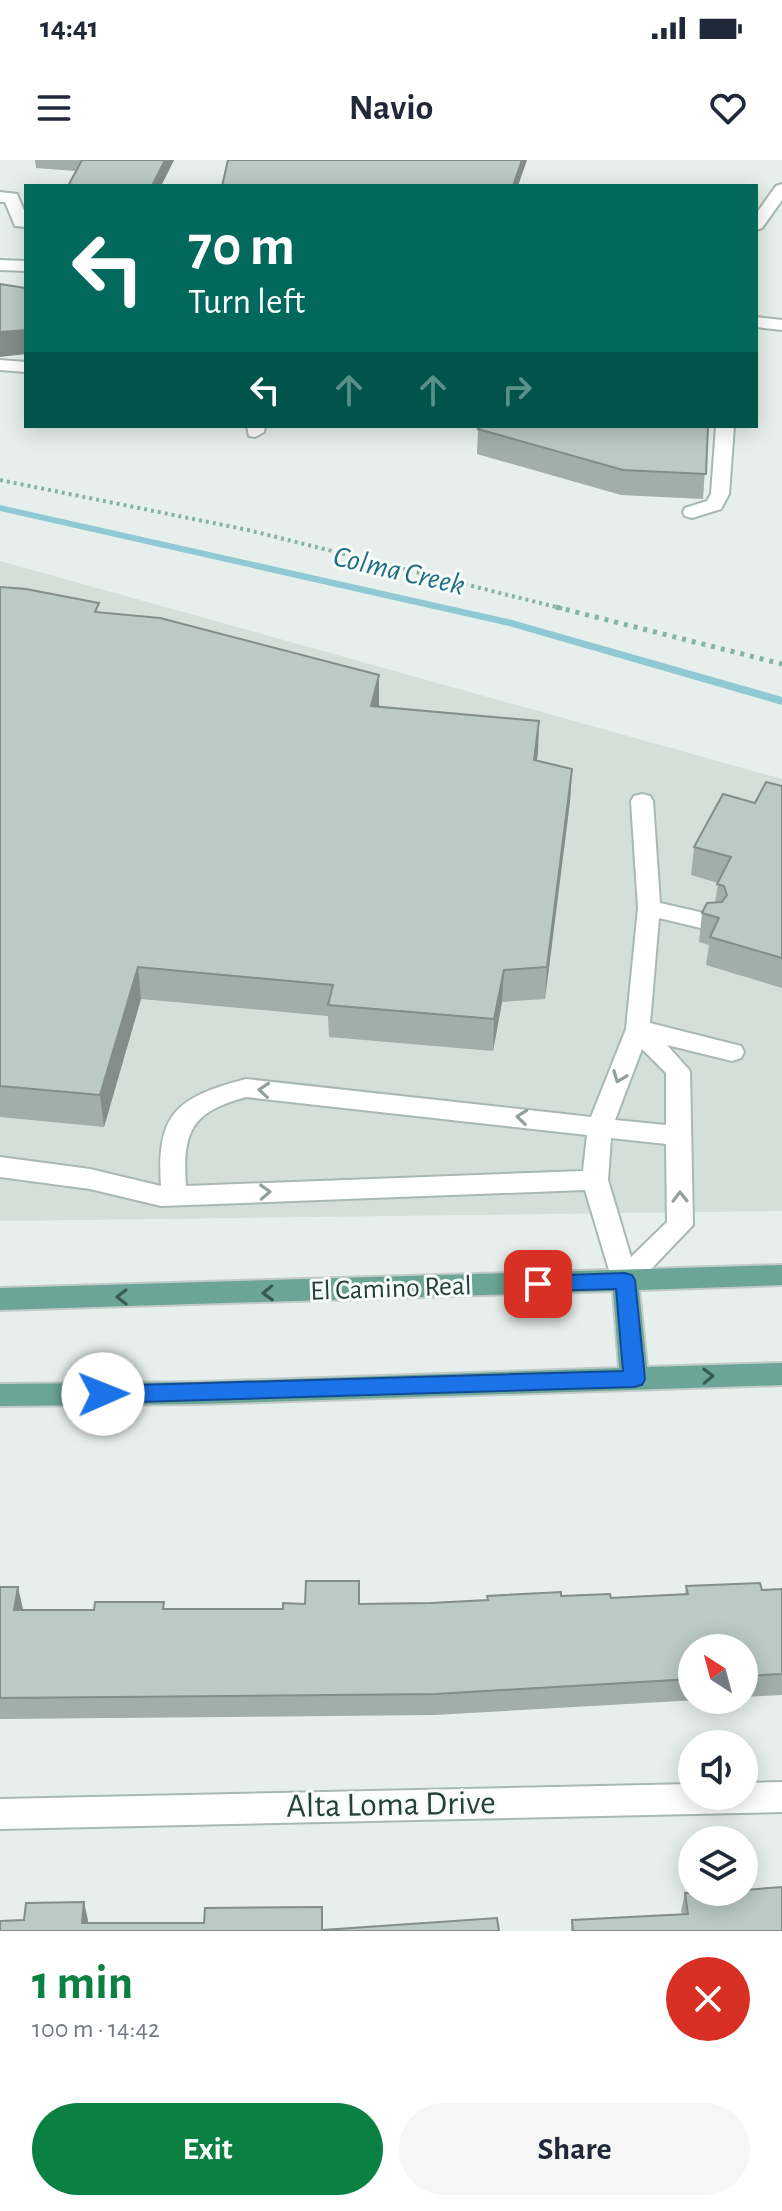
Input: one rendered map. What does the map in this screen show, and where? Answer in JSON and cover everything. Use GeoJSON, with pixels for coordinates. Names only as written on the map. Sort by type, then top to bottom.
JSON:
{"type":"FeatureCollection","features":[{"type":"Feature","properties":{"kind":"main road","name":"El Camino Real"},"geometry":{"type":"LineString","coordinates":[[0,1299],[782,1275]]}},
{"type":"Feature","properties":{"kind":"main road"},"geometry":{"type":"LineString","coordinates":[[625,1280],[634,1379]]}},
{"type":"Feature","properties":{"kind":"main road"},"geometry":{"type":"LineString","coordinates":[[0,1395],[199,1393],[782,1374]]}},
{"type":"Feature","properties":{"kind":"street"},"geometry":{"type":"LineString","coordinates":[[758,222],[782,189]]}},
{"type":"Feature","properties":{"kind":"street"},"geometry":{"type":"LineString","coordinates":[[0,197],[11,197],[21,223]]}},
{"type":"Feature","properties":{"kind":"street"},"geometry":{"type":"LineString","coordinates":[[0,265],[24,266]]}},
{"type":"Feature","properties":{"kind":"street"},"geometry":{"type":"LineString","coordinates":[[758,322],[782,325]]}},
{"type":"Feature","properties":{"kind":"street"},"geometry":{"type":"LineString","coordinates":[[0,365],[24,367]]}},
{"type":"Feature","properties":{"kind":"street"},"geometry":{"type":"LineString","coordinates":[[692,512],[714,505],[720,494],[725,428]]}},
{"type":"Feature","properties":{"kind":"street"},"geometry":{"type":"LineString","coordinates":[[638,1029],[678,1071],[680,1225],[625,1280],[595,1180],[600,1126],[638,1029],[649,908],[642,801]]}},
{"type":"Feature","properties":{"kind":"street"},"geometry":{"type":"LineString","coordinates":[[649,908],[709,922]]}},
{"type":"Feature","properties":{"kind":"street"},"geometry":{"type":"LineString","coordinates":[[638,1029],[732,1052]]}},
{"type":"Feature","properties":{"kind":"street"},"geometry":{"type":"LineString","coordinates":[[174,1196],[170,1155],[178,1126],[203,1101],[246,1088],[679,1136]]}},
{"type":"Feature","properties":{"kind":"street"},"geometry":{"type":"LineString","coordinates":[[0,1167],[90,1179],[161,1196],[595,1180]]}},
{"type":"Feature","properties":{"kind":"street","name":"Alta Loma Drive"},"geometry":{"type":"LineString","coordinates":[[0,1814],[782,1797]]}},
{"type":"Feature","properties":{"kind":"path"},"geometry":{"type":"LineString","coordinates":[[0,480],[248,530],[782,664]]}},
{"type":"Feature","properties":{"kind":"shaded area"},"geometry":{"type":"Polygon","coordinates":[[[0,561],[782,779],[782,1211],[0,1221],[0,561]]]}},
{"type":"Feature","properties":{"kind":"building"},"geometry":{"type":"Polygon","coordinates":[[[82,160],[165,160],[153,184],[69,184],[82,160]]]}},
{"type":"Feature","properties":{"kind":"building"},"geometry":{"type":"Polygon","coordinates":[[[228,160],[522,160],[514,184],[222,184],[228,160]]]}},
{"type":"Feature","properties":{"kind":"building"},"geometry":{"type":"Polygon","coordinates":[[[0,284],[24,288],[24,330],[0,332],[0,284]]]}},
{"type":"Feature","properties":{"kind":"building"},"geometry":{"type":"Polygon","coordinates":[[[708,428],[706,474],[623,470],[478,429],[708,428]]]}},
{"type":"Feature","properties":{"kind":"building"},"geometry":{"type":"Polygon","coordinates":[[[0,587],[99,603],[95,612],[160,618],[379,675],[371,706],[539,721],[534,760],[572,769],[547,967],[504,970],[494,1019],[328,1005],[333,985],[138,967],[100,1095],[0,1086],[0,587]]]}},
{"type":"Feature","properties":{"kind":"building"},"geometry":{"type":"Polygon","coordinates":[[[766,782],[782,786],[782,958],[710,937],[719,918],[702,913],[707,903],[722,902],[727,895],[724,886],[717,884],[731,857],[694,847],[723,794],[755,803],[766,782]]]}},
{"type":"Feature","properties":{"kind":"building"},"geometry":{"type":"Polygon","coordinates":[[[306,1581],[359,1581],[359,1604],[488,1600],[487,1596],[561,1592],[561,1596],[610,1594],[611,1598],[688,1594],[686,1586],[760,1583],[762,1590],[782,1589],[782,1674],[758,1675],[758,1634],[678,1634],[678,1680],[435,1694],[0,1698],[0,1587],[18,1587],[14,1610],[94,1610],[95,1602],[164,1602],[163,1609],[283,1609],[283,1603],[305,1604],[306,1581]]]}},
{"type":"Feature","properties":{"kind":"building"},"geometry":{"type":"Polygon","coordinates":[[[782,1887],[782,1931],[573,1931],[572,1920],[688,1914],[687,1906],[758,1906],[758,1889],[782,1887]]]}},
{"type":"Feature","properties":{"kind":"building"},"geometry":{"type":"Polygon","coordinates":[[[84,1902],[82,1923],[204,1923],[205,1908],[322,1907],[322,1930],[497,1918],[499,1931],[0,1931],[0,1921],[24,1920],[26,1903],[84,1902]]]}},
{"type":"Feature","properties":{"kind":"waterway","name":"Colma Creek"},"geometry":{"type":"LineString","coordinates":[[0,508],[512,623],[782,701]]}},
{"type":"Feature","properties":{"kind":"route"},"geometry":{"type":"LineString","coordinates":[[103,1394],[634,1379],[625,1280],[538,1284]]}}]}
